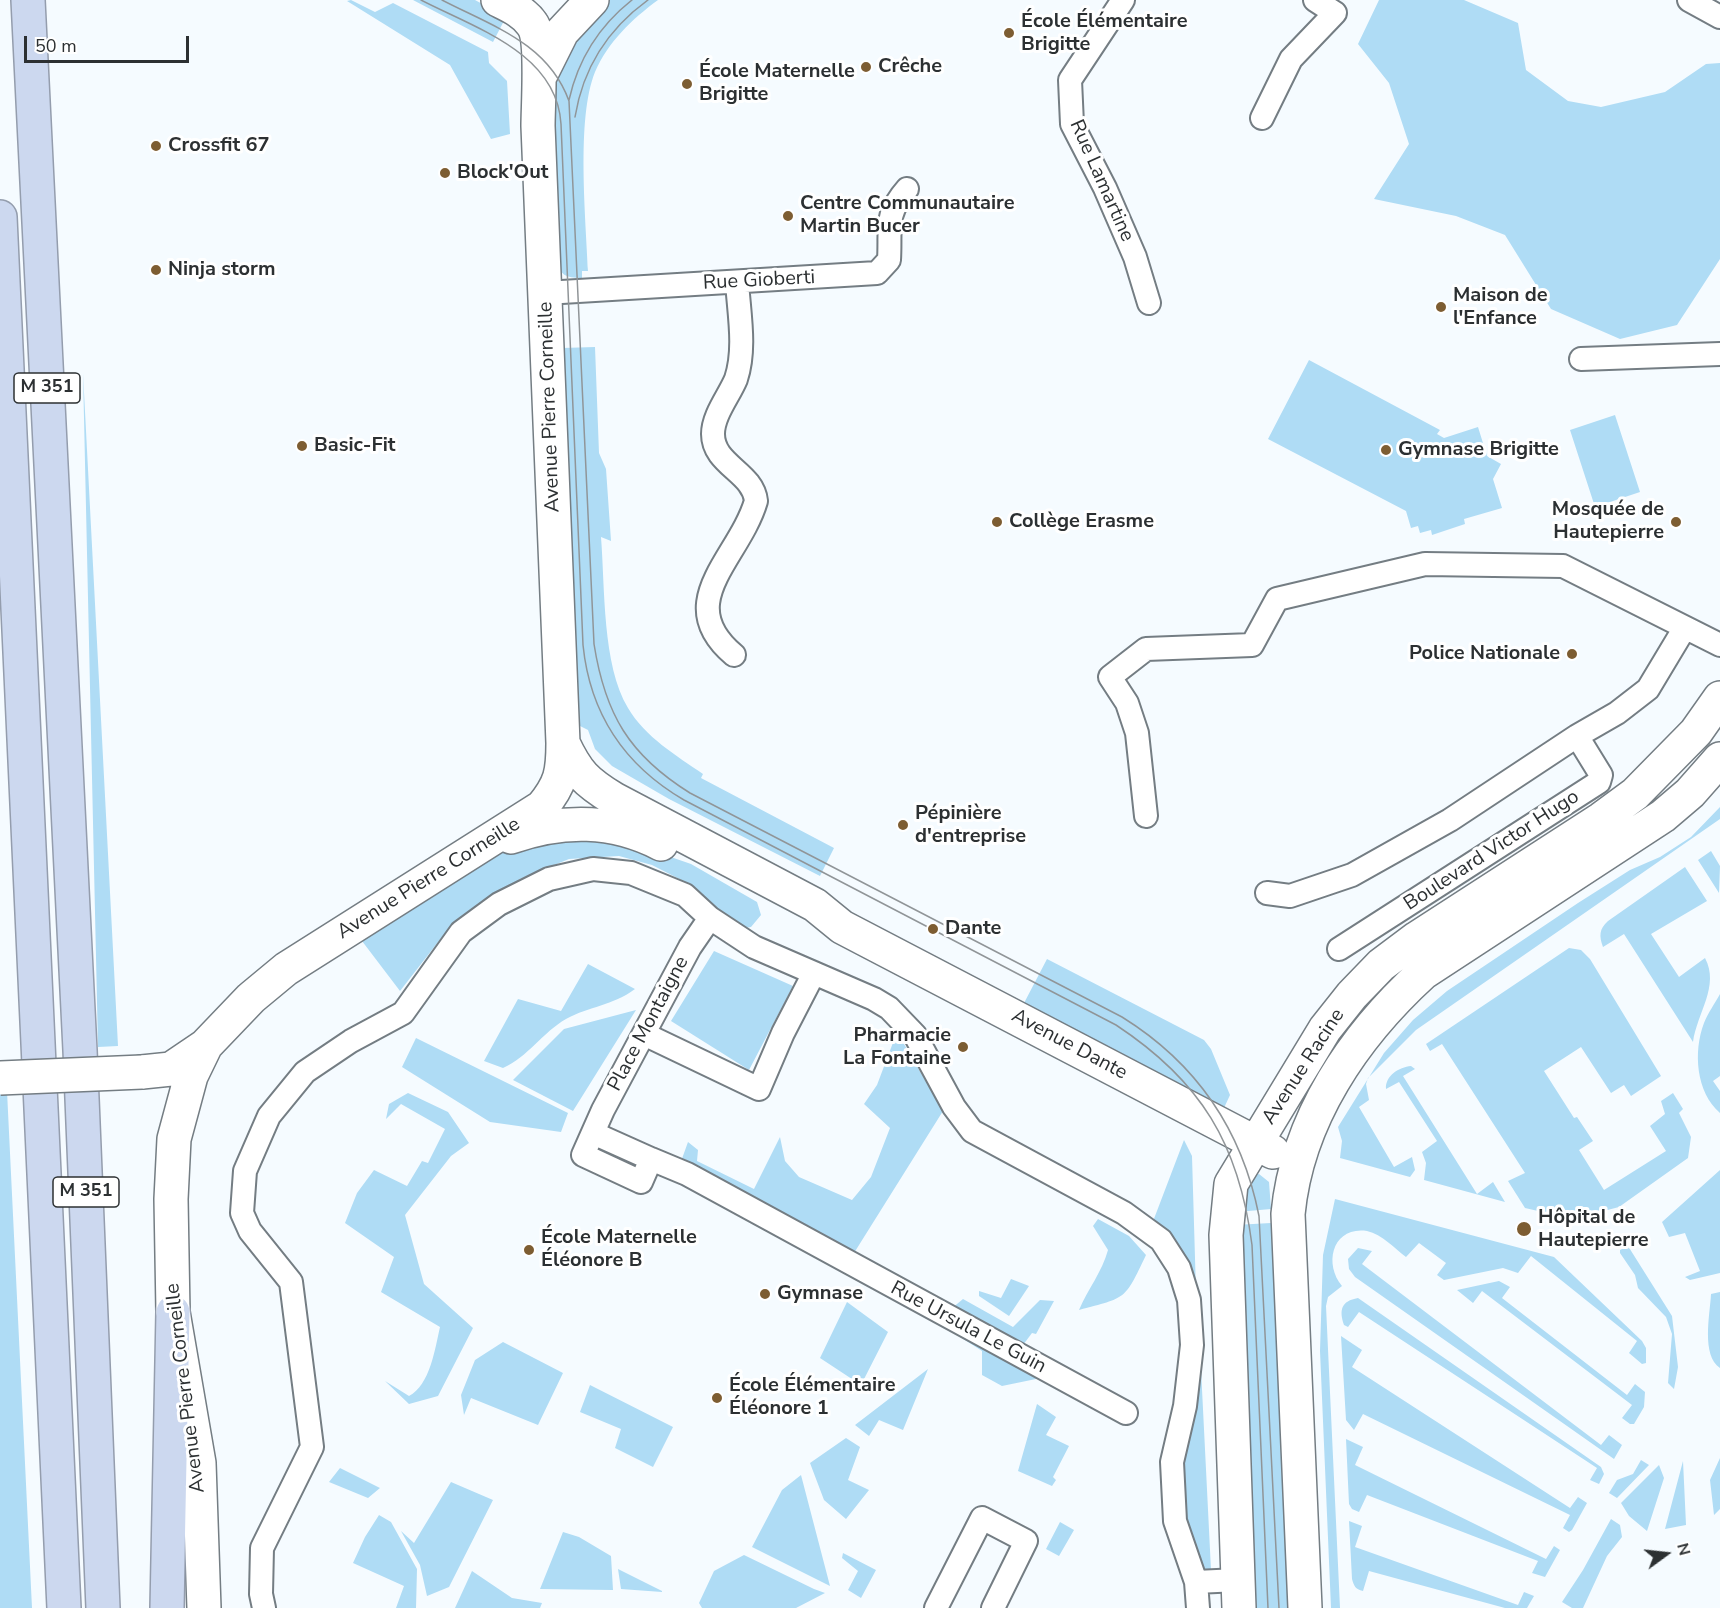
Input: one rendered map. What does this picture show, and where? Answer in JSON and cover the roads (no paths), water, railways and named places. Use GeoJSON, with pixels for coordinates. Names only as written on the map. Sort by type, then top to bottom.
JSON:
{"type":"FeatureCollection","features":[{"type":"Feature","properties":{"kind":"highway","name":"M 351"},"geometry":{"type":"LineString","coordinates":[[28,0],[78,1015],[103,1608]]}},
{"type":"Feature","properties":{"kind":"highway","name":"M 351"},"geometry":{"type":"LineString","coordinates":[[0,217],[64,1608]]}},
{"type":"Feature","properties":{"kind":"highway"},"geometry":{"type":"LineString","coordinates":[[167,1608],[173,1312]]}},
{"type":"Feature","properties":{"kind":"street","name":"Avenue Pierre Corneille"},"geometry":{"type":"LineString","coordinates":[[515,11],[552,9],[590,0]]}},
{"type":"Feature","properties":{"kind":"street","name":"Avenue Pierre Corneille"},"geometry":{"type":"LineString","coordinates":[[537,96],[542,72],[556,42],[569,22],[590,0]]}},
{"type":"Feature","properties":{"kind":"street","name":"Rue Lamartine"},"geometry":{"type":"LineString","coordinates":[[1123,0],[1070,80],[1072,124],[1105,188],[1130,247],[1149,303]]}},
{"type":"Feature","properties":{"kind":"street"},"geometry":{"type":"LineString","coordinates":[[1262,118],[1291,60],[1335,13],[1315,0]]}},
{"type":"Feature","properties":{"kind":"street"},"geometry":{"type":"LineString","coordinates":[[1689,0],[1720,16]]}},
{"type":"Feature","properties":{"kind":"street","name":"Avenue Pierre Corneille"},"geometry":{"type":"LineString","coordinates":[[204,1608],[199,1463],[173,1312],[171,1199],[174,1139],[188,1086],[206,1045],[251,998],[286,969],[542,807],[556,791],[563,765],[537,96],[538,46],[515,11]]}},
{"type":"Feature","properties":{"kind":"street","name":"Rue Gioberti"},"geometry":{"type":"LineString","coordinates":[[545,293],[877,273],[889,260],[889,219],[893,207],[907,189]]}},
{"type":"Feature","properties":{"kind":"street"},"geometry":{"type":"LineString","coordinates":[[734,654],[720,643],[710,629],[706,606],[756,501],[752,484],[719,453],[713,434],[715,422],[739,366],[737,282]]}},
{"type":"Feature","properties":{"kind":"street"},"geometry":{"type":"LineString","coordinates":[[1581,359],[1720,354]]}},
{"type":"Feature","properties":{"kind":"street"},"geometry":{"type":"LineString","coordinates":[[1146,816],[1137,733],[1127,703],[1110,677],[1146,649],[1252,645],[1277,599],[1425,564],[1563,566],[1684,629],[1720,645]]}},
{"type":"Feature","properties":{"kind":"street"},"geometry":{"type":"LineString","coordinates":[[1267,893],[1290,896],[1352,875],[1450,820],[1617,712],[1648,689],[1684,629]]}},
{"type":"Feature","properties":{"kind":"street","name":"Avenue Racine"},"geometry":{"type":"LineString","coordinates":[[1238,1594],[1226,1235],[1231,1184],[1325,1029],[1381,965],[1452,915],[1601,819],[1635,794],[1696,732],[1720,698]]}},
{"type":"Feature","properties":{"kind":"street","name":"Boulevard Victor Hugo"},"geometry":{"type":"LineString","coordinates":[[1339,949],[1599,782],[1601,775],[1577,736]]}},
{"type":"Feature","properties":{"kind":"street","name":"Avenue Dante"},"geometry":{"type":"LineString","coordinates":[[563,743],[574,766],[596,788],[816,905],[842,927],[1295,1165]]}},
{"type":"Feature","properties":{"kind":"street","name":"Avenue Racine"},"geometry":{"type":"LineString","coordinates":[[1305,1608],[1288,1214],[1295,1165],[1311,1122],[1363,1035],[1391,1002],[1423,973],[1459,946],[1663,816],[1690,793],[1720,759]]}},
{"type":"Feature","properties":{"kind":"street","name":"Avenue Dante"},"geometry":{"type":"LineString","coordinates":[[478,848],[538,828],[561,825],[605,825],[628,829],[808,919],[842,927]]}},
{"type":"Feature","properties":{"kind":"street"},"geometry":{"type":"LineString","coordinates":[[264,1608],[261,1594],[262,1548],[312,1447],[291,1282],[250,1231],[242,1213],[245,1171],[269,1116],[305,1072],[351,1041],[403,1013],[461,932],[499,904],[549,879],[593,869],[631,873],[684,895],[710,918],[754,947],[889,1008],[915,1035],[954,1107],[972,1131],[1124,1213],[1159,1239],[1179,1268],[1188,1300],[1192,1345],[1185,1406],[1172,1462],[1175,1521],[1196,1582],[1197,1608]]}},
{"type":"Feature","properties":{"kind":"street","name":"Place Montaigne"},"geometry":{"type":"LineString","coordinates":[[651,1159],[593,1133],[690,947],[710,918]]}},
{"type":"Feature","properties":{"kind":"street"},"geometry":{"type":"LineString","coordinates":[[644,1034],[759,1089],[783,1033],[814,973]]}},
{"type":"Feature","properties":{"kind":"street"},"geometry":{"type":"LineString","coordinates":[[0,1078],[171,1069],[206,1045]]}},
{"type":"Feature","properties":{"kind":"street","name":"Rue Ursula Le Guin"},"geometry":{"type":"LineString","coordinates":[[651,1159],[687,1174],[1126,1413]]}},
{"type":"Feature","properties":{"kind":"street"},"geometry":{"type":"LineString","coordinates":[[936,1608],[982,1518],[1026,1541],[993,1608]]}},
{"type":"Feature","properties":{"kind":"street"},"geometry":{"type":"LineString","coordinates":[[1196,1582],[1238,1594]]}},
{"type":"Feature","properties":{"kind":"tram line"},"geometry":{"type":"LineString","coordinates":[[421,0],[510,46],[529,61],[545,79],[556,99],[561,124],[583,645],[593,693],[614,735],[644,771],[684,800],[1116,1025],[1146,1046],[1193,1093],[1211,1118],[1226,1146],[1246,1209],[1252,1245],[1268,1608]]}},
{"type":"Feature","properties":{"kind":"tram line"},"geometry":{"type":"LineString","coordinates":[[442,0],[499,28],[533,50],[560,81],[569,101],[594,644],[605,691],[613,712],[636,748],[651,764],[690,793],[1122,1017],[1172,1055],[1212,1102],[1228,1127],[1241,1155],[1259,1216],[1279,1608]]}},
{"type":"Feature","properties":{"kind":"tram line"},"geometry":{"type":"LineString","coordinates":[[569,100],[578,71],[592,45],[610,21],[632,0]]}},
{"type":"Feature","properties":{"kind":"tram line"},"geometry":{"type":"LineString","coordinates":[[575,117],[584,82],[600,51],[621,24],[648,0]]}},
{"type":"Feature","properties":{"kind":"place","name":"École Élémentaire Brigitte"},"geometry":{"type":"Point","coordinates":[1009,33]}},
{"type":"Feature","properties":{"kind":"place","name":"Crêche"},"geometry":{"type":"Point","coordinates":[866,67]}},
{"type":"Feature","properties":{"kind":"place","name":"École Maternelle Brigitte"},"geometry":{"type":"Point","coordinates":[687,84]}},
{"type":"Feature","properties":{"kind":"place","name":"Crossfit 67"},"geometry":{"type":"Point","coordinates":[156,146]}},
{"type":"Feature","properties":{"kind":"place","name":"Block'Out"},"geometry":{"type":"Point","coordinates":[445,173]}},
{"type":"Feature","properties":{"kind":"place","name":"Centre Communautaire Martin Bucer"},"geometry":{"type":"Point","coordinates":[788,216]}},
{"type":"Feature","properties":{"kind":"place","name":"Ninja storm"},"geometry":{"type":"Point","coordinates":[156,270]}},
{"type":"Feature","properties":{"kind":"place","name":"Maison de l'Enfance"},"geometry":{"type":"Point","coordinates":[1441,307]}},
{"type":"Feature","properties":{"kind":"place","name":"Basic-Fit"},"geometry":{"type":"Point","coordinates":[302,446]}},
{"type":"Feature","properties":{"kind":"place","name":"Gymnase Brigitte"},"geometry":{"type":"Point","coordinates":[1386,450]}},
{"type":"Feature","properties":{"kind":"place","name":"Collège Erasme"},"geometry":{"type":"Point","coordinates":[997,522]}},
{"type":"Feature","properties":{"kind":"place","name":"Mosquée de Hautepierre"},"geometry":{"type":"Point","coordinates":[1676,522]}},
{"type":"Feature","properties":{"kind":"place","name":"Police Nationale"},"geometry":{"type":"Point","coordinates":[1572,654]}},
{"type":"Feature","properties":{"kind":"place","name":"Pépinière d'entreprise"},"geometry":{"type":"Point","coordinates":[903,825]}},
{"type":"Feature","properties":{"kind":"place","name":"Dante"},"geometry":{"type":"Point","coordinates":[933,929]}},
{"type":"Feature","properties":{"kind":"place","name":"Pharmacie La Fontaine"},"geometry":{"type":"Point","coordinates":[963,1047]}},
{"type":"Feature","properties":{"kind":"place","name":"Hôpital de Hautepierre"},"geometry":{"type":"Point","coordinates":[1524,1229]}},
{"type":"Feature","properties":{"kind":"place","name":"École Maternelle Éléonore B"},"geometry":{"type":"Point","coordinates":[529,1250]}},
{"type":"Feature","properties":{"kind":"place","name":"Gymnase"},"geometry":{"type":"Point","coordinates":[765,1294]}},
{"type":"Feature","properties":{"kind":"place","name":"École Élémentaire Éléonore 1"},"geometry":{"type":"Point","coordinates":[717,1398]}}]}
